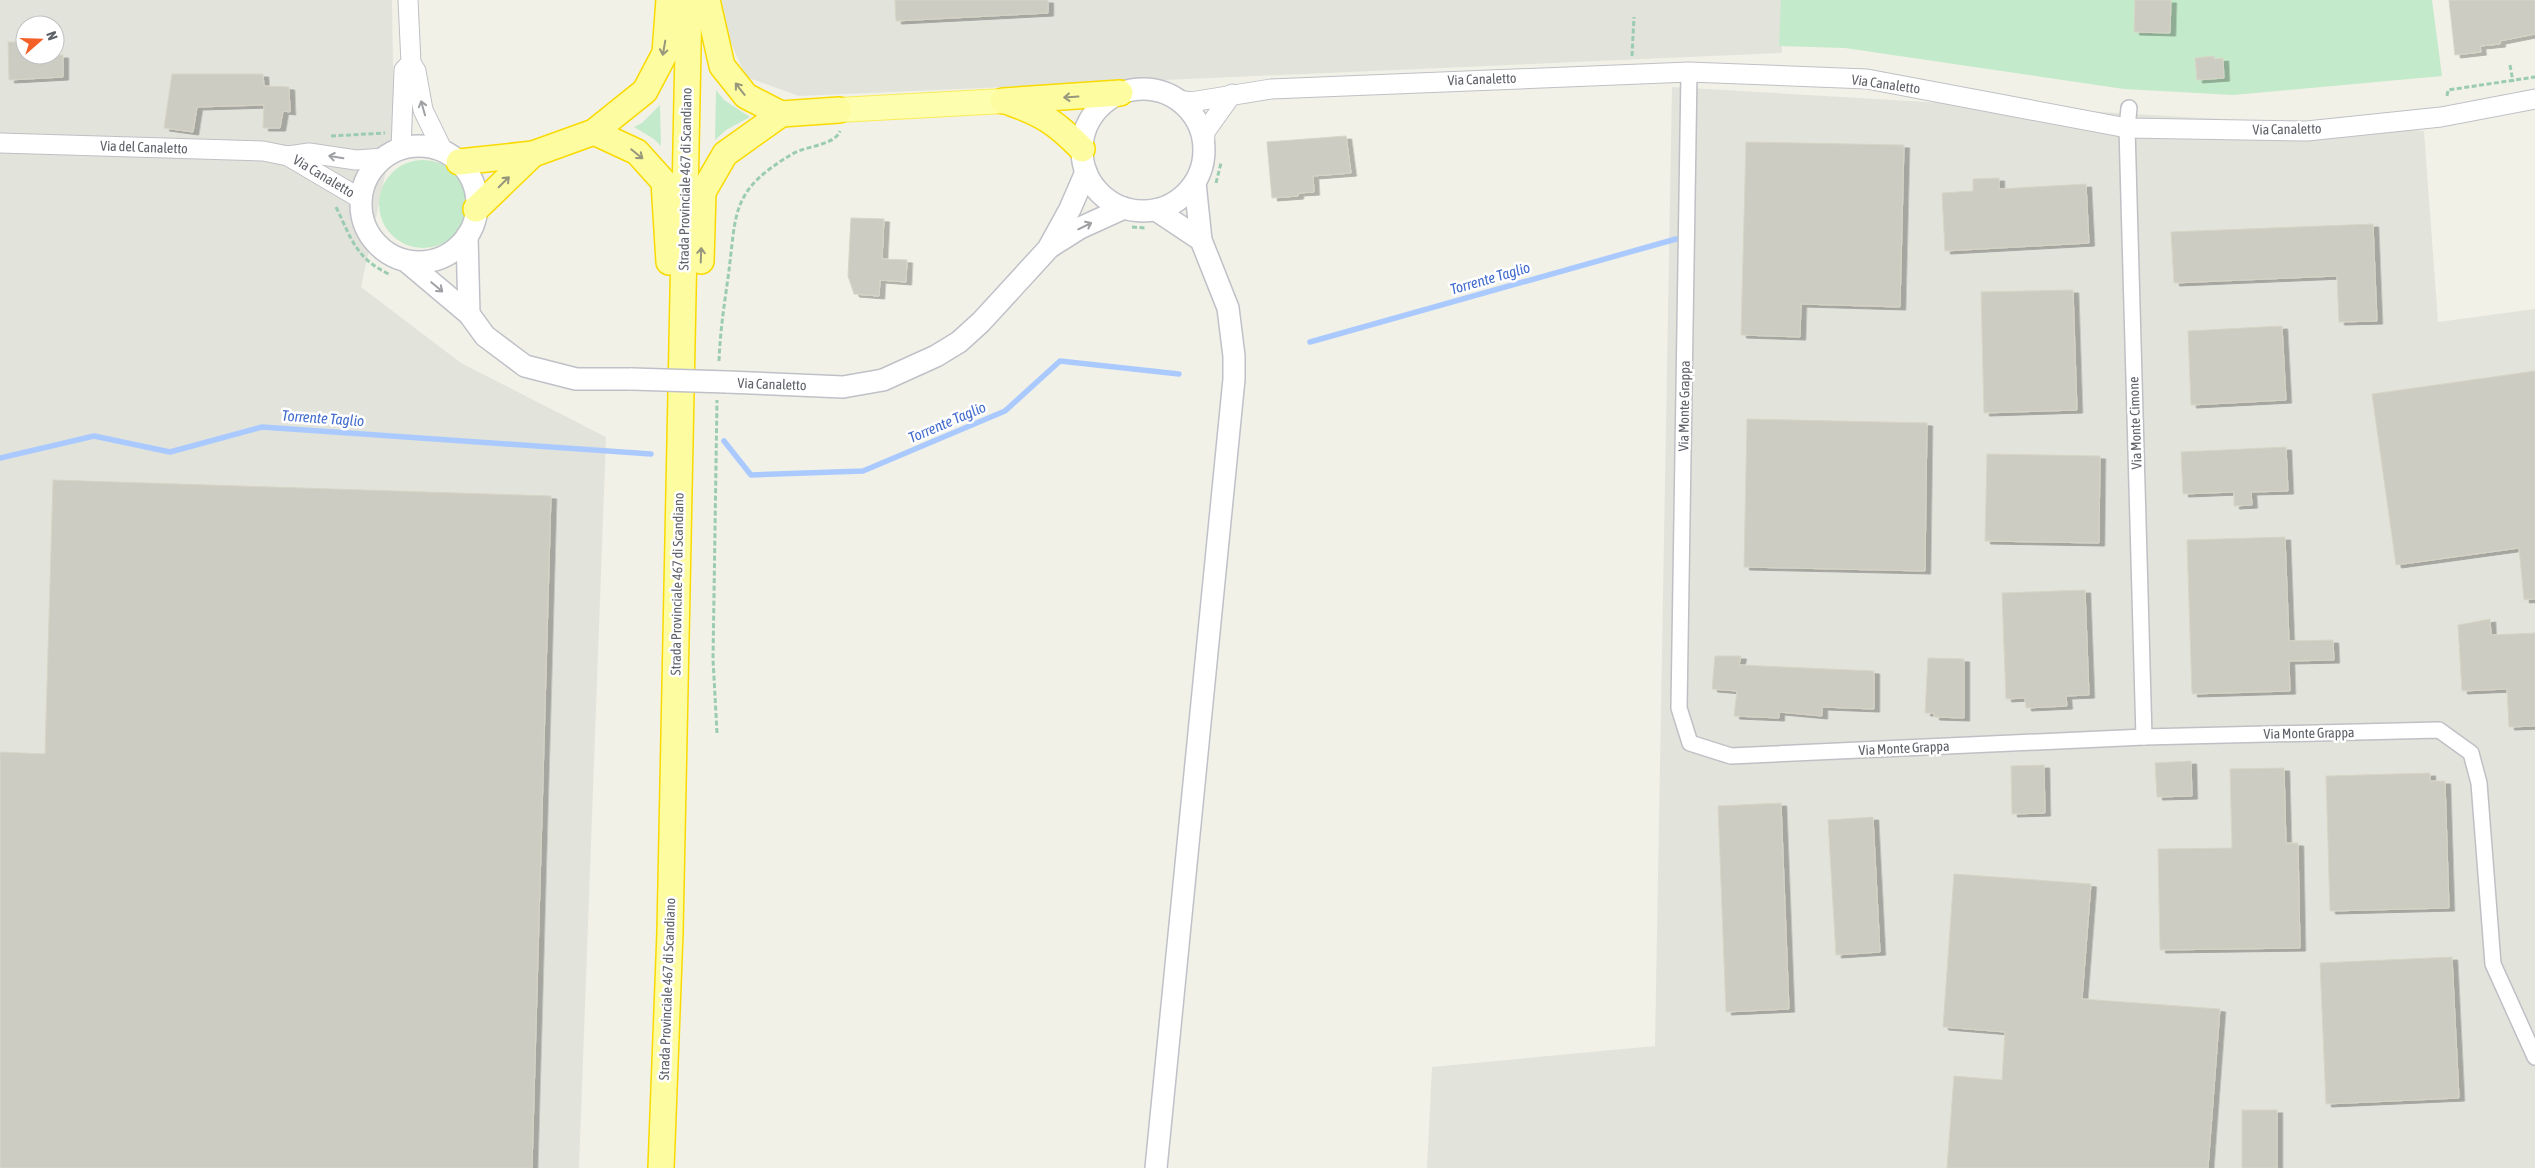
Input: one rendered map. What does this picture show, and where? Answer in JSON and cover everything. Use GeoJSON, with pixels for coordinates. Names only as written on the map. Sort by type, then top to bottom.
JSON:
{"type":"FeatureCollection","features":[{"type":"Feature","properties":{"kind":"highway"},"geometry":{"type":"LineString","coordinates":[[451,157],[533,154],[594,132],[645,91],[665,53],[669,0]]}},
{"type":"Feature","properties":{"kind":"highway","name":"Strada Provinciale 467 di Scandiano"},"geometry":{"type":"LineString","coordinates":[[661,1168],[670,932],[689,0]]}},
{"type":"Feature","properties":{"kind":"highway"},"geometry":{"type":"LineString","coordinates":[[707,0],[722,66],[746,96],[781,114],[839,110]]}},
{"type":"Feature","properties":{"kind":"highway"},"geometry":{"type":"LineString","coordinates":[[1004,101],[1120,93]]}},
{"type":"Feature","properties":{"kind":"highway"},"geometry":{"type":"LineString","coordinates":[[1004,101],[1036,112],[1059,125],[1084,160]]}},
{"type":"Feature","properties":{"kind":"highway"},"geometry":{"type":"LineString","coordinates":[[680,442],[699,316],[703,192],[725,154],[781,114]]}},
{"type":"Feature","properties":{"kind":"highway"},"geometry":{"type":"LineString","coordinates":[[594,132],[637,152],[664,182],[680,442]]}},
{"type":"Feature","properties":{"kind":"highway"},"geometry":{"type":"LineString","coordinates":[[476,210],[533,154]]}},
{"type":"Feature","properties":{"kind":"main road"},"geometry":{"type":"LineString","coordinates":[[1144,89],[1167,94],[1178,100],[1195,117],[1200,128],[1204,152],[1203,163],[1195,183],[1178,201],[1156,210],[1134,211],[1105,198],[1091,182],[1084,160],[1084,137],[1093,115],[1110,99],[1120,93],[1144,89]]}},
{"type":"Feature","properties":{"kind":"main road"},"geometry":{"type":"LineString","coordinates":[[839,110],[1004,101]]}},
{"type":"Feature","properties":{"kind":"main road"},"geometry":{"type":"LineString","coordinates":[[467,236],[456,249],[440,258],[417,262],[406,260],[385,250],[369,233],[362,211],[361,199],[368,176],[392,154],[422,146],[451,157],[475,189],[476,210],[467,236],[469,314]]}},
{"type":"Feature","properties":{"kind":"main road","name":"Via Canaletto"},"geometry":{"type":"LineString","coordinates":[[406,260],[469,314],[484,336],[525,366],[576,379],[727,382],[843,387],[883,380],[936,356],[959,342],[981,322],[1048,249],[1070,209],[1084,160]]}},
{"type":"Feature","properties":{"kind":"main road"},"geometry":{"type":"LineString","coordinates":[[1156,1168],[1234,379],[1234,356],[1228,308],[1201,240],[1195,183]]}},
{"type":"Feature","properties":{"kind":"main road","name":"Via Canaletto"},"geometry":{"type":"LineString","coordinates":[[1048,249],[1080,228],[1124,208]]}},
{"type":"Feature","properties":{"kind":"main road"},"geometry":{"type":"LineString","coordinates":[[1156,210],[1201,240]]}},
{"type":"Feature","properties":{"kind":"street"},"geometry":{"type":"LineString","coordinates":[[408,0],[411,63],[416,71],[423,110],[451,157]]}},
{"type":"Feature","properties":{"kind":"street"},"geometry":{"type":"LineString","coordinates":[[392,154],[404,70],[411,63]]}},
{"type":"Feature","properties":{"kind":"street","name":"Via Canaletto"},"geometry":{"type":"LineString","coordinates":[[1178,100],[1191,102],[1271,89],[1632,66],[1689,72],[1867,79],[2127,128],[2307,131],[2441,117],[2535,99]]}},
{"type":"Feature","properties":{"kind":"street","name":"Via Monte Grappa"},"geometry":{"type":"LineString","coordinates":[[1689,72],[1679,708],[1690,743],[1731,756],[2144,737],[2439,730],[2471,752],[2479,783],[2493,964],[2535,1057]]}},
{"type":"Feature","properties":{"kind":"street"},"geometry":{"type":"LineString","coordinates":[[1204,152],[1205,132],[1232,94]]}},
{"type":"Feature","properties":{"kind":"street","name":"Via Monte Cimone"},"geometry":{"type":"LineString","coordinates":[[2129,108],[2127,128],[2144,737]]}},
{"type":"Feature","properties":{"kind":"street","name":"Via del Canaletto"},"geometry":{"type":"LineString","coordinates":[[0,143],[263,151],[288,156]]}},
{"type":"Feature","properties":{"kind":"street","name":"Via Canaletto"},"geometry":{"type":"LineString","coordinates":[[288,156],[309,153],[356,160],[392,154]]}},
{"type":"Feature","properties":{"kind":"street","name":"Via Canaletto"},"geometry":{"type":"LineString","coordinates":[[288,156],[361,199]]}},
{"type":"Feature","properties":{"kind":"path"},"geometry":{"type":"LineString","coordinates":[[1632,66],[1634,17]]}},
{"type":"Feature","properties":{"kind":"path"},"geometry":{"type":"LineString","coordinates":[[1632,66],[1642,57]]}},
{"type":"Feature","properties":{"kind":"path"},"geometry":{"type":"LineString","coordinates":[[2446,104],[2448,90],[2535,77]]}},
{"type":"Feature","properties":{"kind":"shaded area"},"geometry":{"type":"Polygon","coordinates":[[[0,0],[392,0],[394,134],[361,287],[461,363],[606,437],[579,1168],[0,1168],[0,0]]]}},
{"type":"Feature","properties":{"kind":"shaded area"},"geometry":{"type":"Polygon","coordinates":[[[717,0],[1781,0],[1782,53],[799,96],[746,77],[716,9],[717,0]]]}},
{"type":"Feature","properties":{"kind":"shaded area"},"geometry":{"type":"Polygon","coordinates":[[[1672,87],[2424,131],[2438,322],[2535,309],[2535,1168],[1427,1168],[1432,1067],[1655,1046],[1672,87]]]}},
{"type":"Feature","properties":{"kind":"green space"},"geometry":{"type":"Polygon","coordinates":[[[1781,0],[2432,0],[2442,76],[2233,95],[2124,89],[1845,48],[1779,46],[1781,0]]]}},
{"type":"Feature","properties":{"kind":"green space"},"geometry":{"type":"Polygon","coordinates":[[[716,90],[724,100],[750,117],[726,130],[715,140],[716,90]]]}},
{"type":"Feature","properties":{"kind":"green space"},"geometry":{"type":"Polygon","coordinates":[[[660,105],[661,146],[654,139],[634,127],[642,123],[660,105]]]}},
{"type":"Feature","properties":{"kind":"green space"},"geometry":{"type":"Polygon","coordinates":[[[423,160],[440,163],[454,173],[464,187],[467,204],[464,221],[454,235],[440,245],[423,248],[406,245],[392,235],[382,221],[379,204],[382,187],[392,173],[406,163],[423,160]]]}},
{"type":"Feature","properties":{"kind":"building"},"geometry":{"type":"Polygon","coordinates":[[[895,0],[1048,0],[1048,13],[896,21],[895,0]]]}},
{"type":"Feature","properties":{"kind":"building"},"geometry":{"type":"Polygon","coordinates":[[[2135,0],[2171,0],[2170,33],[2134,32],[2135,0]]]}},
{"type":"Feature","properties":{"kind":"building"},"geometry":{"type":"Polygon","coordinates":[[[2449,0],[2535,0],[2535,34],[2500,41],[2500,44],[2480,46],[2481,52],[2455,55],[2449,0]]]}},
{"type":"Feature","properties":{"kind":"building"},"geometry":{"type":"Polygon","coordinates":[[[8,42],[15,42],[15,65],[63,65],[63,77],[9,80],[8,42]]]}},
{"type":"Feature","properties":{"kind":"building"},"geometry":{"type":"Polygon","coordinates":[[[2214,56],[2214,59],[2223,58],[2224,78],[2197,80],[2195,58],[2214,56]]]}},
{"type":"Feature","properties":{"kind":"building"},"geometry":{"type":"Polygon","coordinates":[[[172,74],[263,74],[264,86],[289,87],[290,112],[283,111],[280,128],[263,128],[264,105],[197,107],[193,132],[164,128],[172,74]]]}},
{"type":"Feature","properties":{"kind":"building"},"geometry":{"type":"Polygon","coordinates":[[[1346,136],[1351,173],[1313,176],[1314,192],[1298,193],[1298,196],[1272,198],[1267,142],[1346,136]]]}},
{"type":"Feature","properties":{"kind":"building"},"geometry":{"type":"Polygon","coordinates":[[[1746,142],[1904,145],[1900,307],[1801,304],[1800,337],[1741,335],[1746,142]]]}},
{"type":"Feature","properties":{"kind":"building"},"geometry":{"type":"Polygon","coordinates":[[[1999,178],[1999,189],[2086,184],[2089,243],[1945,251],[1942,193],[1973,191],[1973,179],[1999,178]]]}},
{"type":"Feature","properties":{"kind":"building"},"geometry":{"type":"Polygon","coordinates":[[[851,218],[884,219],[882,259],[907,260],[906,282],[880,280],[879,296],[854,294],[848,276],[851,218]]]}},
{"type":"Feature","properties":{"kind":"building"},"geometry":{"type":"Polygon","coordinates":[[[2373,224],[2377,321],[2339,322],[2337,276],[2174,283],[2171,232],[2373,224]]]}},
{"type":"Feature","properties":{"kind":"building"},"geometry":{"type":"Polygon","coordinates":[[[2073,290],[2077,410],[1984,413],[1981,292],[2073,290]]]}},
{"type":"Feature","properties":{"kind":"building"},"geometry":{"type":"Polygon","coordinates":[[[2282,326],[2286,400],[2191,405],[2188,331],[2282,326]]]}},
{"type":"Feature","properties":{"kind":"building"},"geometry":{"type":"Polygon","coordinates":[[[2535,371],[2535,599],[2524,600],[2519,548],[2396,565],[2372,394],[2535,371]]]}},
{"type":"Feature","properties":{"kind":"building"},"geometry":{"type":"Polygon","coordinates":[[[1747,419],[1927,423],[1925,571],[1744,567],[1747,419]]]}},
{"type":"Feature","properties":{"kind":"building"},"geometry":{"type":"Polygon","coordinates":[[[2286,447],[2288,491],[2251,492],[2252,505],[2234,506],[2234,492],[2183,494],[2181,452],[2286,447]]]}},
{"type":"Feature","properties":{"kind":"building"},"geometry":{"type":"Polygon","coordinates":[[[1987,454],[2100,456],[2099,543],[1985,541],[1987,454]]]}},
{"type":"Feature","properties":{"kind":"building"},"geometry":{"type":"Polygon","coordinates":[[[53,480],[551,496],[532,1168],[0,1168],[0,752],[45,754],[53,480]]]}},
{"type":"Feature","properties":{"kind":"building"},"geometry":{"type":"Polygon","coordinates":[[[2285,537],[2289,641],[2333,640],[2334,660],[2289,661],[2290,691],[2192,694],[2187,540],[2285,537]]]}},
{"type":"Feature","properties":{"kind":"building"},"geometry":{"type":"Polygon","coordinates":[[[2085,590],[2089,695],[2066,696],[2067,706],[2026,708],[2025,698],[2006,699],[2002,593],[2085,590]]]}},
{"type":"Feature","properties":{"kind":"building"},"geometry":{"type":"Polygon","coordinates":[[[2490,619],[2491,635],[2535,633],[2535,726],[2509,727],[2507,689],[2462,691],[2458,625],[2490,619]]]}},
{"type":"Feature","properties":{"kind":"building"},"geometry":{"type":"Polygon","coordinates":[[[1715,656],[1741,656],[1739,665],[1874,671],[1874,709],[1822,707],[1822,716],[1779,712],[1779,718],[1734,716],[1737,691],[1712,689],[1715,656]]]}},
{"type":"Feature","properties":{"kind":"building"},"geometry":{"type":"Polygon","coordinates":[[[1928,658],[1964,659],[1964,718],[1934,717],[1934,713],[1925,713],[1928,658]]]}},
{"type":"Feature","properties":{"kind":"building"},"geometry":{"type":"Polygon","coordinates":[[[2191,761],[2192,796],[2157,797],[2155,763],[2191,761]]]}},
{"type":"Feature","properties":{"kind":"building"},"geometry":{"type":"Polygon","coordinates":[[[2044,765],[2045,813],[2012,814],[2011,766],[2044,765]]]}},
{"type":"Feature","properties":{"kind":"building"},"geometry":{"type":"Polygon","coordinates":[[[2284,768],[2286,843],[2298,843],[2300,948],[2160,950],[2158,849],[2232,848],[2230,769],[2284,768]]]}},
{"type":"Feature","properties":{"kind":"building"},"geometry":{"type":"Polygon","coordinates":[[[2430,773],[2430,781],[2445,781],[2449,908],[2330,911],[2326,776],[2430,773]]]}},
{"type":"Feature","properties":{"kind":"building"},"geometry":{"type":"Polygon","coordinates":[[[1781,803],[1789,1009],[1726,1012],[1718,806],[1781,803]]]}},
{"type":"Feature","properties":{"kind":"building"},"geometry":{"type":"Polygon","coordinates":[[[1873,817],[1880,952],[1836,955],[1828,820],[1873,817]]]}},
{"type":"Feature","properties":{"kind":"building"},"geometry":{"type":"Polygon","coordinates":[[[1954,874],[2091,884],[2082,999],[2220,1009],[2208,1168],[1947,1168],[1954,1076],[2002,1080],[2005,1032],[1943,1027],[1954,874]]]}},
{"type":"Feature","properties":{"kind":"building"},"geometry":{"type":"Polygon","coordinates":[[[2452,957],[2459,1098],[2326,1104],[2320,963],[2452,957]]]}},
{"type":"Feature","properties":{"kind":"building"},"geometry":{"type":"Polygon","coordinates":[[[2242,1110],[2277,1110],[2277,1168],[2242,1168],[2242,1110]]]}},
{"type":"Feature","properties":{"kind":"waterway","name":"Torrente Taglio"},"geometry":{"type":"LineString","coordinates":[[1310,342],[1676,239]]}},
{"type":"Feature","properties":{"kind":"waterway","name":"Torrente Taglio"},"geometry":{"type":"LineString","coordinates":[[724,441],[751,475],[863,471],[1005,411],[1060,361],[1179,374]]}},
{"type":"Feature","properties":{"kind":"waterway","name":"Torrente Taglio"},"geometry":{"type":"LineString","coordinates":[[0,458],[94,436],[170,452],[262,427],[651,454]]}}]}
